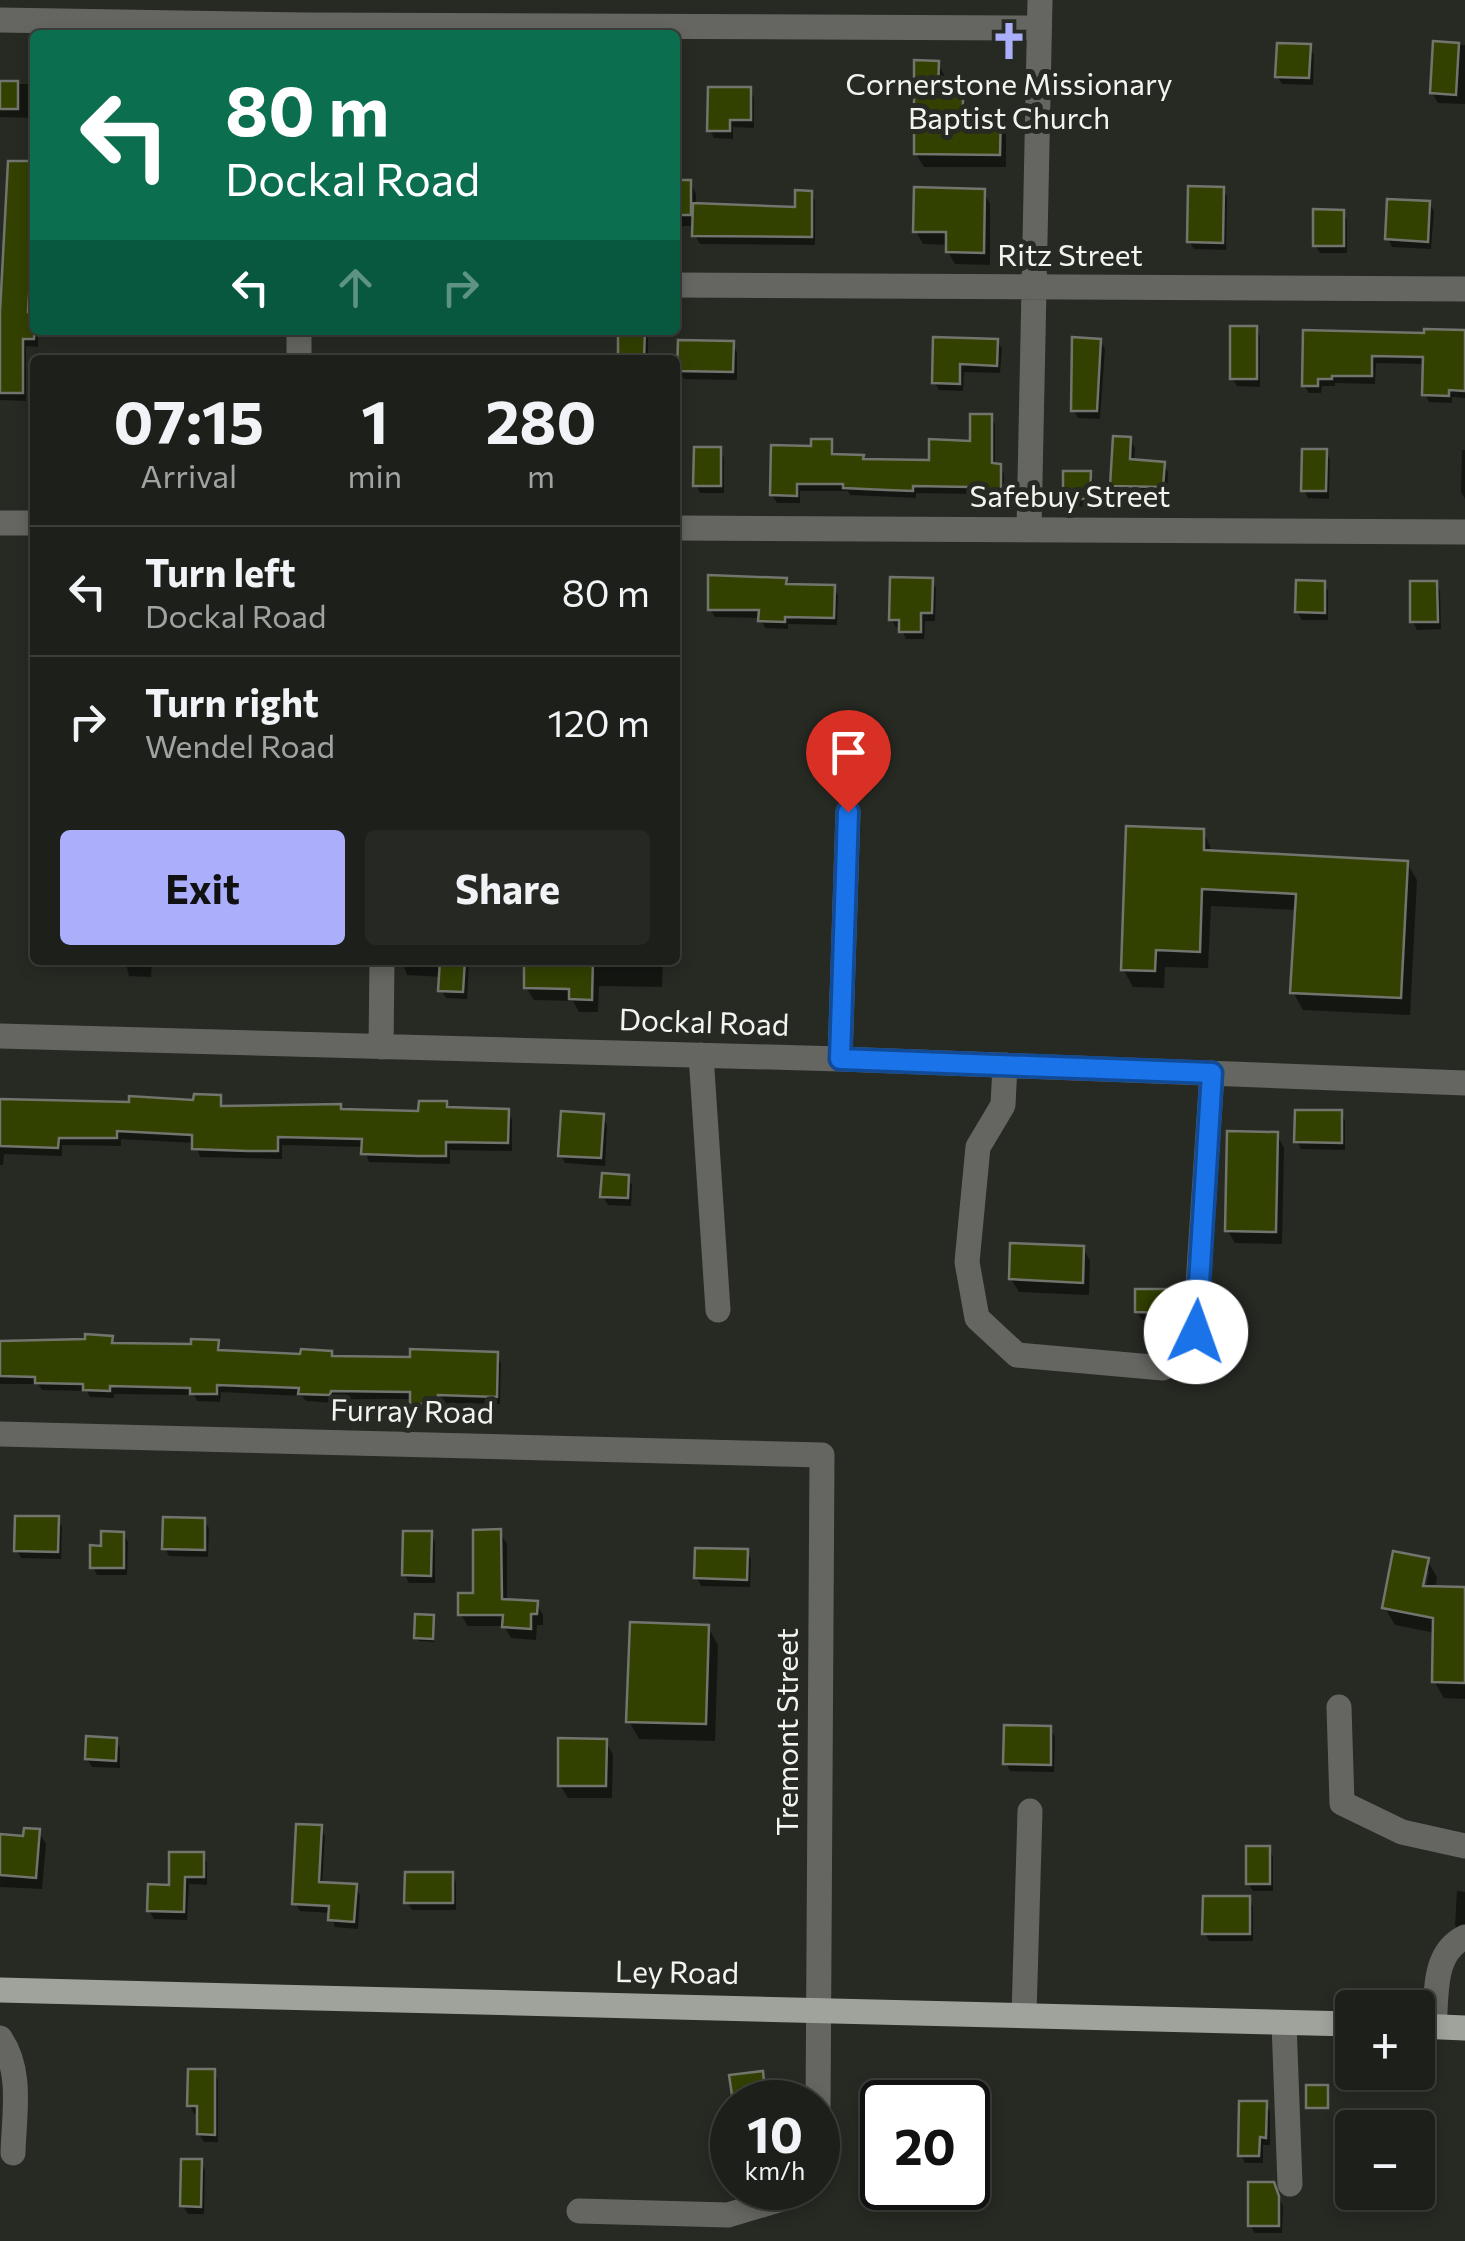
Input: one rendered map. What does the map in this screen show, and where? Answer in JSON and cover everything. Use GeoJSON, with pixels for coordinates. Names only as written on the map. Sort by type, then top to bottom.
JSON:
{"type":"FeatureCollection","features":[{"type":"Feature","properties":{"kind":"main road","name":"Ley Road"},"geometry":{"type":"LineString","coordinates":[[0,1990],[1335,2024]]}},
{"type":"Feature","properties":{"kind":"main road"},"geometry":{"type":"LineString","coordinates":[[1435,2026],[1465,2028]]}},
{"type":"Feature","properties":{"kind":"street"},"geometry":{"type":"LineString","coordinates":[[1029,530],[1040,0]]}},
{"type":"Feature","properties":{"kind":"street"},"geometry":{"type":"LineString","coordinates":[[0,20],[1039,28]]}},
{"type":"Feature","properties":{"kind":"street","name":"Ritz Street"},"geometry":{"type":"LineString","coordinates":[[680,285],[1465,289]]}},
{"type":"Feature","properties":{"kind":"street"},"geometry":{"type":"LineString","coordinates":[[0,523],[30,523]]}},
{"type":"Feature","properties":{"kind":"street","name":"Safebuy Street"},"geometry":{"type":"LineString","coordinates":[[680,528],[1465,532]]}},
{"type":"Feature","properties":{"kind":"street"},"geometry":{"type":"LineString","coordinates":[[840,1059],[848,812]]}},
{"type":"Feature","properties":{"kind":"street"},"geometry":{"type":"LineString","coordinates":[[382,965],[382,1047]]}},
{"type":"Feature","properties":{"kind":"street","name":"Dockal Road"},"geometry":{"type":"LineString","coordinates":[[0,1036],[840,1059],[1465,1083]]}},
{"type":"Feature","properties":{"kind":"street"},"geometry":{"type":"LineString","coordinates":[[701,1056],[718,1310]]}},
{"type":"Feature","properties":{"kind":"street"},"geometry":{"type":"LineString","coordinates":[[1005,1065],[1003,1105],[978,1147],[967,1262],[977,1318],[1017,1355],[1163,1368],[1184,1357],[1196,1332],[1212,1073]]}},
{"type":"Feature","properties":{"kind":"street","name":"Furray Road"},"geometry":{"type":"LineString","coordinates":[[0,1434],[822,1455]]}},
{"type":"Feature","properties":{"kind":"street","name":"Tremont Street"},"geometry":{"type":"LineString","coordinates":[[819,2080],[822,1455]]}},
{"type":"Feature","properties":{"kind":"street"},"geometry":{"type":"LineString","coordinates":[[1340,1707],[1342,1803],[1402,1832],[1465,1846]]}},
{"type":"Feature","properties":{"kind":"street"},"geometry":{"type":"LineString","coordinates":[[1024,2015],[1030,1811]]}},
{"type":"Feature","properties":{"kind":"street"},"geometry":{"type":"LineString","coordinates":[[1434,1990],[1441,1958],[1453,1942],[1465,1937]]}},
{"type":"Feature","properties":{"kind":"street"},"geometry":{"type":"LineString","coordinates":[[1284,2022],[1290,2184]]}},
{"type":"Feature","properties":{"kind":"street"},"geometry":{"type":"LineString","coordinates":[[0,2038],[15,2075],[12,2153]]}},
{"type":"Feature","properties":{"kind":"street"},"geometry":{"type":"LineString","coordinates":[[579,2211],[728,2214],[742,2210]]}},
{"type":"Feature","properties":{"kind":"building"},"geometry":{"type":"Polygon","coordinates":[[[1433,41],[1459,43],[1456,95],[1430,93],[1433,41]]]}},
{"type":"Feature","properties":{"kind":"building"},"geometry":{"type":"Polygon","coordinates":[[[1277,43],[1311,44],[1309,78],[1275,77],[1277,43]]]}},
{"type":"Feature","properties":{"kind":"building"},"geometry":{"type":"Polygon","coordinates":[[[914,60],[939,61],[938,92],[963,93],[963,111],[1001,112],[1000,155],[914,154],[914,60]]]}},
{"type":"Feature","properties":{"kind":"building"},"geometry":{"type":"Polygon","coordinates":[[[0,81],[18,81],[18,109],[0,109],[0,81]]]}},
{"type":"Feature","properties":{"kind":"building"},"geometry":{"type":"Polygon","coordinates":[[[708,87],[751,87],[751,120],[730,120],[730,131],[707,131],[708,87]]]}},
{"type":"Feature","properties":{"kind":"building"},"geometry":{"type":"Polygon","coordinates":[[[8,161],[30,161],[28,312],[30,335],[34,335],[34,339],[23,339],[23,393],[0,393],[8,161]]]}},
{"type":"Feature","properties":{"kind":"building"},"geometry":{"type":"Polygon","coordinates":[[[680,180],[691,180],[691,215],[680,215],[680,180]]]}},
{"type":"Feature","properties":{"kind":"building"},"geometry":{"type":"Polygon","coordinates":[[[1188,186],[1224,187],[1223,243],[1187,242],[1188,186]]]}},
{"type":"Feature","properties":{"kind":"building"},"geometry":{"type":"Polygon","coordinates":[[[914,187],[985,189],[984,253],[946,252],[946,232],[913,232],[914,187]]]}},
{"type":"Feature","properties":{"kind":"building"},"geometry":{"type":"Polygon","coordinates":[[[795,190],[812,191],[812,237],[692,236],[693,203],[795,207],[795,190]]]}},
{"type":"Feature","properties":{"kind":"building"},"geometry":{"type":"Polygon","coordinates":[[[1387,199],[1430,201],[1428,242],[1385,239],[1387,199]]]}},
{"type":"Feature","properties":{"kind":"building"},"geometry":{"type":"Polygon","coordinates":[[[1313,209],[1344,210],[1344,246],[1313,246],[1313,209]]]}},
{"type":"Feature","properties":{"kind":"building"},"geometry":{"type":"Polygon","coordinates":[[[1230,326],[1257,326],[1257,379],[1230,379],[1230,326]]]}},
{"type":"Feature","properties":{"kind":"building"},"geometry":{"type":"Polygon","coordinates":[[[1424,329],[1465,330],[1465,391],[1449,390],[1449,396],[1422,395],[1423,357],[1372,356],[1372,376],[1332,376],[1318,379],[1318,386],[1302,386],[1303,330],[1424,333],[1424,329]]]}},
{"type":"Feature","properties":{"kind":"building"},"geometry":{"type":"Polygon","coordinates":[[[618,335],[645,335],[644,355],[618,355],[618,335]]]}},
{"type":"Feature","properties":{"kind":"building"},"geometry":{"type":"Polygon","coordinates":[[[933,337],[998,339],[997,366],[960,364],[960,384],[932,383],[933,337]]]}},
{"type":"Feature","properties":{"kind":"building"},"geometry":{"type":"Polygon","coordinates":[[[1072,337],[1101,339],[1097,411],[1071,411],[1072,337]]]}},
{"type":"Feature","properties":{"kind":"building"},"geometry":{"type":"Polygon","coordinates":[[[678,340],[734,341],[733,372],[680,371],[678,340]]]}},
{"type":"Feature","properties":{"kind":"building"},"geometry":{"type":"Polygon","coordinates":[[[970,414],[992,414],[992,463],[1001,464],[1001,500],[971,500],[971,487],[913,486],[913,491],[843,488],[843,484],[797,484],[797,496],[770,495],[771,445],[811,446],[811,439],[832,439],[832,454],[864,455],[863,459],[929,460],[929,439],[970,441],[970,414]]]}},
{"type":"Feature","properties":{"kind":"building"},"geometry":{"type":"Polygon","coordinates":[[[1113,436],[1131,437],[1130,459],[1165,462],[1163,487],[1110,486],[1113,436]]]}},
{"type":"Feature","properties":{"kind":"building"},"geometry":{"type":"Polygon","coordinates":[[[694,447],[721,447],[721,486],[693,486],[694,447]]]}},
{"type":"Feature","properties":{"kind":"building"},"geometry":{"type":"Polygon","coordinates":[[[1302,449],[1327,449],[1326,491],[1301,491],[1302,449]]]}},
{"type":"Feature","properties":{"kind":"building"},"geometry":{"type":"Polygon","coordinates":[[[1063,471],[1091,471],[1090,499],[1063,499],[1063,471]]]}},
{"type":"Feature","properties":{"kind":"building"},"geometry":{"type":"Polygon","coordinates":[[[708,575],[787,578],[786,584],[835,585],[834,618],[758,621],[759,610],[708,610],[708,575]]]}},
{"type":"Feature","properties":{"kind":"building"},"geometry":{"type":"Polygon","coordinates":[[[890,577],[933,578],[932,613],[921,613],[921,632],[899,632],[899,620],[889,620],[890,577]]]}},
{"type":"Feature","properties":{"kind":"building"},"geometry":{"type":"Polygon","coordinates":[[[1296,580],[1325,581],[1325,613],[1295,612],[1296,580]]]}},
{"type":"Feature","properties":{"kind":"building"},"geometry":{"type":"Polygon","coordinates":[[[1410,581],[1437,581],[1438,622],[1410,622],[1410,581]]]}},
{"type":"Feature","properties":{"kind":"building"},"geometry":{"type":"Polygon","coordinates":[[[1126,826],[1204,829],[1204,850],[1408,861],[1401,998],[1290,993],[1296,894],[1202,889],[1200,952],[1156,950],[1155,971],[1121,970],[1126,826]]]}},
{"type":"Feature","properties":{"kind":"building"},"geometry":{"type":"Polygon","coordinates":[[[440,965],[465,965],[463,992],[438,991],[440,965]]]}},
{"type":"Feature","properties":{"kind":"building"},"geometry":{"type":"Polygon","coordinates":[[[524,965],[593,965],[592,1000],[569,999],[569,989],[524,988],[524,965]]]}},
{"type":"Feature","properties":{"kind":"building"},"geometry":{"type":"Polygon","coordinates":[[[194,1094],[221,1095],[221,1106],[341,1104],[341,1109],[418,1111],[419,1101],[447,1101],[447,1107],[509,1109],[508,1143],[446,1142],[446,1156],[418,1156],[361,1154],[362,1139],[278,1137],[278,1151],[248,1151],[192,1149],[192,1135],[117,1131],[117,1138],[59,1138],[58,1148],[0,1146],[0,1099],[129,1102],[129,1096],[193,1100],[194,1094]]]}},
{"type":"Feature","properties":{"kind":"building"},"geometry":{"type":"Polygon","coordinates":[[[1295,1110],[1342,1110],[1342,1143],[1294,1142],[1295,1110]]]}},
{"type":"Feature","properties":{"kind":"building"},"geometry":{"type":"Polygon","coordinates":[[[561,1111],[604,1114],[601,1158],[558,1156],[561,1111]]]}},
{"type":"Feature","properties":{"kind":"building"},"geometry":{"type":"Polygon","coordinates":[[[1227,1131],[1278,1132],[1276,1232],[1225,1231],[1227,1131]]]}},
{"type":"Feature","properties":{"kind":"building"},"geometry":{"type":"Polygon","coordinates":[[[602,1173],[629,1175],[628,1198],[600,1197],[602,1173]]]}},
{"type":"Feature","properties":{"kind":"building"},"geometry":{"type":"Polygon","coordinates":[[[1010,1243],[1084,1246],[1083,1283],[1009,1279],[1010,1243]]]}},
{"type":"Feature","properties":{"kind":"building"},"geometry":{"type":"Polygon","coordinates":[[[1135,1289],[1166,1289],[1165,1313],[1135,1312],[1135,1289]]]}},
{"type":"Feature","properties":{"kind":"building"},"geometry":{"type":"Polygon","coordinates":[[[85,1334],[113,1336],[112,1343],[191,1344],[191,1339],[219,1340],[218,1350],[300,1354],[301,1349],[332,1351],[332,1356],[410,1357],[410,1349],[498,1352],[497,1397],[438,1395],[438,1404],[410,1404],[410,1392],[298,1394],[299,1388],[217,1385],[217,1394],[190,1394],[190,1388],[110,1386],[110,1391],[83,1390],[83,1384],[35,1383],[35,1377],[0,1376],[0,1341],[85,1339],[85,1334]]]}},
{"type":"Feature","properties":{"kind":"building"},"geometry":{"type":"Polygon","coordinates":[[[15,1516],[59,1516],[58,1552],[14,1551],[15,1516]]]}},
{"type":"Feature","properties":{"kind":"building"},"geometry":{"type":"Polygon","coordinates":[[[163,1517],[205,1518],[205,1550],[162,1549],[163,1517]]]}},
{"type":"Feature","properties":{"kind":"building"},"geometry":{"type":"Polygon","coordinates":[[[501,1529],[502,1599],[538,1601],[537,1614],[531,1614],[531,1629],[502,1627],[503,1615],[458,1615],[458,1593],[473,1593],[473,1530],[501,1529]]]}},
{"type":"Feature","properties":{"kind":"building"},"geometry":{"type":"Polygon","coordinates":[[[101,1531],[124,1532],[124,1568],[90,1568],[90,1545],[101,1546],[101,1531]]]}},
{"type":"Feature","properties":{"kind":"building"},"geometry":{"type":"Polygon","coordinates":[[[403,1531],[432,1531],[431,1576],[402,1575],[403,1531]]]}},
{"type":"Feature","properties":{"kind":"building"},"geometry":{"type":"Polygon","coordinates":[[[695,1548],[748,1549],[747,1580],[694,1578],[695,1548]]]}},
{"type":"Feature","properties":{"kind":"building"},"geometry":{"type":"Polygon","coordinates":[[[1393,1551],[1429,1558],[1423,1586],[1465,1587],[1465,1683],[1432,1682],[1433,1618],[1382,1608],[1393,1551]]]}},
{"type":"Feature","properties":{"kind":"building"},"geometry":{"type":"Polygon","coordinates":[[[415,1614],[434,1615],[433,1639],[414,1638],[415,1614]]]}},
{"type":"Feature","properties":{"kind":"building"},"geometry":{"type":"Polygon","coordinates":[[[630,1622],[709,1625],[706,1724],[626,1722],[630,1622]]]}},
{"type":"Feature","properties":{"kind":"building"},"geometry":{"type":"Polygon","coordinates":[[[1004,1725],[1051,1726],[1051,1765],[1003,1764],[1004,1725]]]}},
{"type":"Feature","properties":{"kind":"building"},"geometry":{"type":"Polygon","coordinates":[[[86,1736],[117,1738],[116,1761],[85,1759],[86,1736]]]}},
{"type":"Feature","properties":{"kind":"building"},"geometry":{"type":"Polygon","coordinates":[[[558,1738],[607,1739],[606,1786],[558,1786],[558,1738]]]}},
{"type":"Feature","properties":{"kind":"building"},"geometry":{"type":"Polygon","coordinates":[[[296,1824],[322,1825],[319,1882],[357,1884],[354,1922],[328,1920],[329,1906],[292,1904],[296,1824]]]}},
{"type":"Feature","properties":{"kind":"building"},"geometry":{"type":"Polygon","coordinates":[[[24,1828],[40,1829],[36,1878],[0,1875],[0,1834],[23,1836],[24,1828]]]}},
{"type":"Feature","properties":{"kind":"building"},"geometry":{"type":"Polygon","coordinates":[[[1246,1846],[1270,1846],[1270,1884],[1246,1884],[1246,1846]]]}},
{"type":"Feature","properties":{"kind":"building"},"geometry":{"type":"Polygon","coordinates":[[[169,1852],[204,1852],[204,1877],[185,1877],[184,1912],[147,1911],[148,1884],[169,1885],[169,1852]]]}},
{"type":"Feature","properties":{"kind":"building"},"geometry":{"type":"Polygon","coordinates":[[[405,1872],[453,1872],[453,1903],[404,1903],[405,1872]]]}},
{"type":"Feature","properties":{"kind":"building"},"geometry":{"type":"Polygon","coordinates":[[[1203,1896],[1250,1896],[1250,1934],[1202,1934],[1203,1896]]]}},
{"type":"Feature","properties":{"kind":"building"},"geometry":{"type":"Polygon","coordinates":[[[188,2069],[215,2069],[215,2135],[197,2134],[197,2106],[187,2106],[188,2069]]]}},
{"type":"Feature","properties":{"kind":"building"},"geometry":{"type":"Polygon","coordinates":[[[763,2071],[764,2080],[730,2080],[729,2075],[763,2071]]]}},
{"type":"Feature","properties":{"kind":"building"},"geometry":{"type":"Polygon","coordinates":[[[1306,2085],[1328,2085],[1328,2108],[1306,2108],[1306,2085]]]}},
{"type":"Feature","properties":{"kind":"building"},"geometry":{"type":"Polygon","coordinates":[[[1239,2101],[1267,2101],[1266,2138],[1260,2137],[1259,2156],[1238,2156],[1239,2101]]]}},
{"type":"Feature","properties":{"kind":"building"},"geometry":{"type":"Polygon","coordinates":[[[181,2159],[202,2159],[201,2207],[180,2206],[181,2159]]]}},
{"type":"Feature","properties":{"kind":"building"},"geometry":{"type":"Polygon","coordinates":[[[1248,2182],[1274,2182],[1279,2196],[1279,2226],[1248,2226],[1248,2182]]]}},
{"type":"Feature","properties":{"kind":"place","name":"Cornerstone Missionary Baptist Church"},"geometry":{"type":"Point","coordinates":[1009,41]}},
{"type":"Feature","properties":{"kind":"route"},"geometry":{"type":"LineString","coordinates":[[848,812],[840,1059],[1212,1073],[1196,1332]]}}]}
